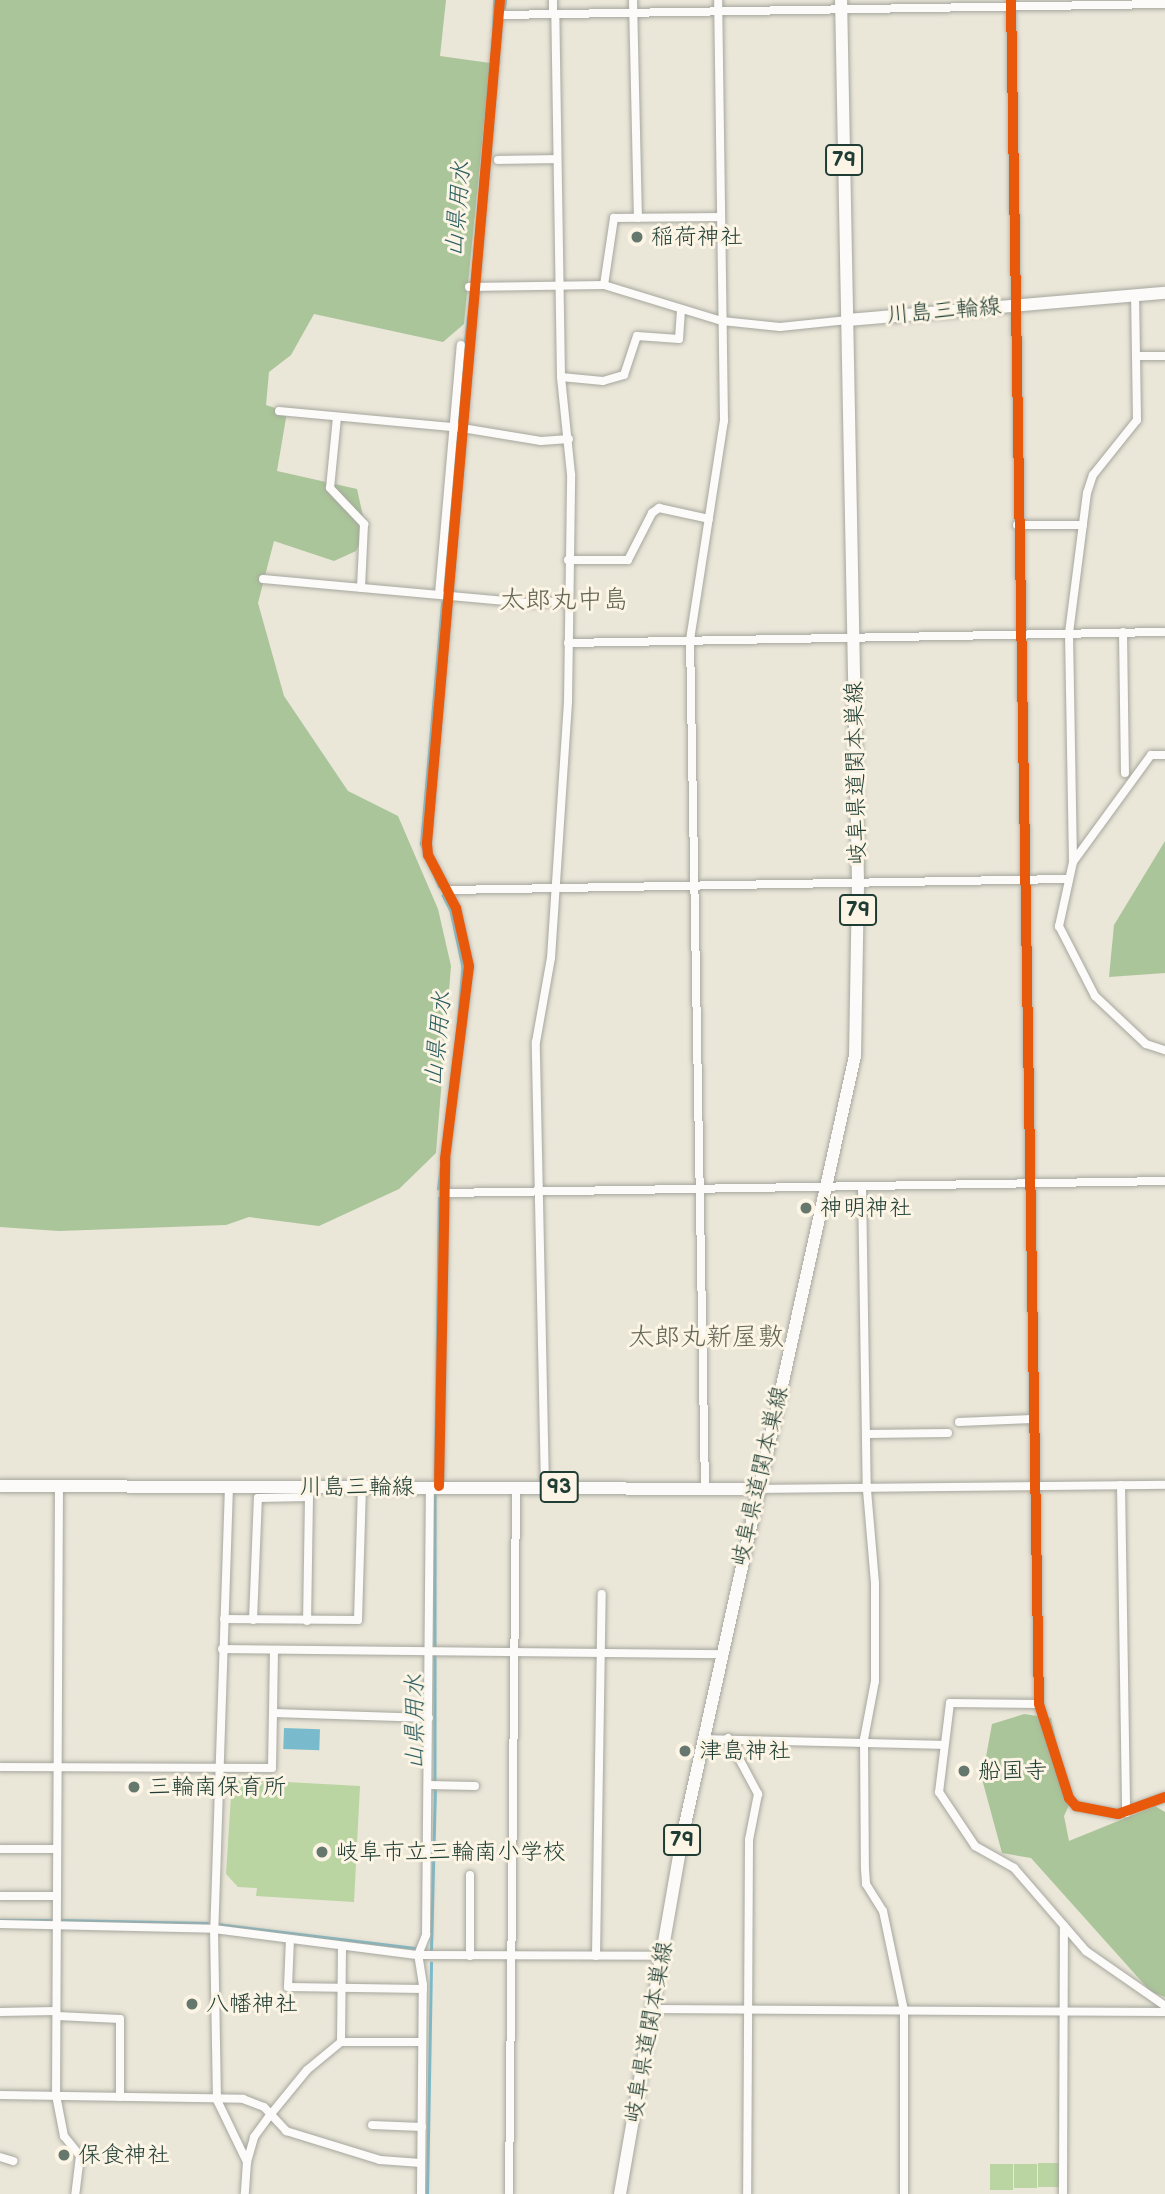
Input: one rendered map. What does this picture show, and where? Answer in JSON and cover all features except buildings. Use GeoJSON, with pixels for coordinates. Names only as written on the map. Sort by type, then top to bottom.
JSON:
{"type":"FeatureCollection","features":[{"type":"Feature","properties":{"kind":"main road","name":"岐阜県道関本巣線"},"geometry":{"type":"LineString","coordinates":[[620,2194],[703,1739],[756,1489],[829,1186],[855,1056],[858,882],[841,5]]}},
{"type":"Feature","properties":{"kind":"main road","name":"川島三輪線"},"geometry":{"type":"LineString","coordinates":[[848,320],[1165,293]]}},
{"type":"Feature","properties":{"kind":"main road","name":"川島三輪線"},"geometry":{"type":"LineString","coordinates":[[0,1486],[756,1489]]}},
{"type":"Feature","properties":{"kind":"street"},"geometry":{"type":"LineString","coordinates":[[421,2194],[423,1989],[418,1955],[426,1936],[429,1718],[434,1651],[434,1487],[444,1193],[448,1125],[469,986],[467,951],[448,890],[428,855],[426,843],[443,595],[500,0]]}},
{"type":"Feature","properties":{"kind":"street"},"geometry":{"type":"LineString","coordinates":[[545,1487],[536,1042],[551,958],[568,643],[569,439],[561,377],[553,0]]}},
{"type":"Feature","properties":{"kind":"street"},"geometry":{"type":"LineString","coordinates":[[633,0],[638,218]]}},
{"type":"Feature","properties":{"kind":"street"},"geometry":{"type":"LineString","coordinates":[[705,1489],[690,640],[724,421],[718,0]]}},
{"type":"Feature","properties":{"kind":"street"},"geometry":{"type":"LineString","coordinates":[[1011,4],[1017,525],[1039,1704],[1069,1798],[1088,1812],[1126,1813],[1165,1797]]}},
{"type":"Feature","properties":{"kind":"street"},"geometry":{"type":"LineString","coordinates":[[499,15],[719,12],[841,5],[1165,4]]}},
{"type":"Feature","properties":{"kind":"street"},"geometry":{"type":"LineString","coordinates":[[498,160],[557,159]]}},
{"type":"Feature","properties":{"kind":"street"},"geometry":{"type":"LineString","coordinates":[[604,285],[614,218],[721,217]]}},
{"type":"Feature","properties":{"kind":"street"},"geometry":{"type":"LineString","coordinates":[[472,287],[604,285],[681,311],[722,321],[780,327],[848,320]]}},
{"type":"Feature","properties":{"kind":"street"},"geometry":{"type":"LineString","coordinates":[[1073,862],[1069,633],[1083,525],[1093,475],[1137,420],[1135,296]]}},
{"type":"Feature","properties":{"kind":"street"},"geometry":{"type":"LineString","coordinates":[[561,377],[603,382],[624,375],[637,336],[679,339],[681,311]]}},
{"type":"Feature","properties":{"kind":"street"},"geometry":{"type":"LineString","coordinates":[[458,427],[461,345]]}},
{"type":"Feature","properties":{"kind":"street"},"geometry":{"type":"LineString","coordinates":[[1138,356],[1165,356]]}},
{"type":"Feature","properties":{"kind":"street"},"geometry":{"type":"LineString","coordinates":[[279,411],[458,427],[541,441],[569,439]]}},
{"type":"Feature","properties":{"kind":"street"},"geometry":{"type":"LineString","coordinates":[[337,417],[331,488],[364,524],[361,588]]}},
{"type":"Feature","properties":{"kind":"street"},"geometry":{"type":"LineString","coordinates":[[568,560],[628,560],[659,508],[709,519]]}},
{"type":"Feature","properties":{"kind":"street"},"geometry":{"type":"LineString","coordinates":[[1017,525],[1083,525]]}},
{"type":"Feature","properties":{"kind":"street"},"geometry":{"type":"LineString","coordinates":[[263,579],[525,603],[568,601]]}},
{"type":"Feature","properties":{"kind":"street"},"geometry":{"type":"LineString","coordinates":[[1123,632],[1125,773]]}},
{"type":"Feature","properties":{"kind":"street"},"geometry":{"type":"LineString","coordinates":[[568,643],[1165,632]]}},
{"type":"Feature","properties":{"kind":"street"},"geometry":{"type":"LineString","coordinates":[[1165,754],[1151,755],[1073,862],[1059,926],[1095,996],[1146,1044],[1165,1050]]}},
{"type":"Feature","properties":{"kind":"street"},"geometry":{"type":"LineString","coordinates":[[448,890],[1067,880]]}},
{"type":"Feature","properties":{"kind":"street"},"geometry":{"type":"LineString","coordinates":[[444,1193],[540,1194],[1165,1181]]}},
{"type":"Feature","properties":{"kind":"street"},"geometry":{"type":"LineString","coordinates":[[862,1186],[867,1490],[875,1583],[875,1671],[864,1740],[866,1884],[883,1911],[904,2011],[904,2194]]}},
{"type":"Feature","properties":{"kind":"street"},"geometry":{"type":"LineString","coordinates":[[959,1422],[1032,1419]]}},
{"type":"Feature","properties":{"kind":"street"},"geometry":{"type":"LineString","coordinates":[[866,1434],[948,1433]]}},
{"type":"Feature","properties":{"kind":"street"},"geometry":{"type":"LineString","coordinates":[[59,1485],[56,2095],[64,2136],[80,2156],[75,2194]]}},
{"type":"Feature","properties":{"kind":"street"},"geometry":{"type":"LineString","coordinates":[[1121,1485],[1126,1813]]}},
{"type":"Feature","properties":{"kind":"street"},"geometry":{"type":"LineString","coordinates":[[756,1489],[1165,1485]]}},
{"type":"Feature","properties":{"kind":"street"},"geometry":{"type":"LineString","coordinates":[[229,1486],[215,1929],[217,2100],[247,2162]]}},
{"type":"Feature","properties":{"kind":"street"},"geometry":{"type":"LineString","coordinates":[[224,1619],[358,1620],[362,1487]]}},
{"type":"Feature","properties":{"kind":"street"},"geometry":{"type":"LineString","coordinates":[[509,2194],[517,1653],[516,1488]]}},
{"type":"Feature","properties":{"kind":"street"},"geometry":{"type":"LineString","coordinates":[[253,1620],[258,1498],[309,1497],[307,1621]]}},
{"type":"Feature","properties":{"kind":"street"},"geometry":{"type":"LineString","coordinates":[[596,1956],[601,1594]]}},
{"type":"Feature","properties":{"kind":"street"},"geometry":{"type":"LineString","coordinates":[[222,1650],[721,1654]]}},
{"type":"Feature","properties":{"kind":"street"},"geometry":{"type":"LineString","coordinates":[[0,1768],[272,1768],[274,1650]]}},
{"type":"Feature","properties":{"kind":"street"},"geometry":{"type":"LineString","coordinates":[[1039,1704],[950,1703],[939,1792],[975,1846],[1014,1868],[1086,1951],[1165,2006]]}},
{"type":"Feature","properties":{"kind":"street"},"geometry":{"type":"LineString","coordinates":[[273,1713],[429,1718]]}},
{"type":"Feature","properties":{"kind":"street"},"geometry":{"type":"LineString","coordinates":[[728,1738],[758,1794],[749,1840],[747,2194]]}},
{"type":"Feature","properties":{"kind":"street"},"geometry":{"type":"LineString","coordinates":[[703,1739],[864,1740],[944,1745]]}},
{"type":"Feature","properties":{"kind":"street"},"geometry":{"type":"LineString","coordinates":[[428,1786],[475,1786]]}},
{"type":"Feature","properties":{"kind":"street"},"geometry":{"type":"LineString","coordinates":[[0,1849],[57,1849]]}},
{"type":"Feature","properties":{"kind":"street"},"geometry":{"type":"LineString","coordinates":[[470,1875],[470,1956]]}},
{"type":"Feature","properties":{"kind":"street"},"geometry":{"type":"LineString","coordinates":[[0,1896],[57,1896]]}},
{"type":"Feature","properties":{"kind":"street"},"geometry":{"type":"LineString","coordinates":[[0,1923],[215,1929],[418,1955],[664,1956]]}},
{"type":"Feature","properties":{"kind":"street"},"geometry":{"type":"LineString","coordinates":[[1063,2194],[1064,1926]]}},
{"type":"Feature","properties":{"kind":"street"},"geometry":{"type":"LineString","coordinates":[[290,1939],[288,1987],[423,1989]]}},
{"type":"Feature","properties":{"kind":"street"},"geometry":{"type":"LineString","coordinates":[[341,2042],[342,1947]]}},
{"type":"Feature","properties":{"kind":"street"},"geometry":{"type":"LineString","coordinates":[[653,2009],[1165,2012]]}},
{"type":"Feature","properties":{"kind":"street"},"geometry":{"type":"LineString","coordinates":[[0,2012],[120,2019],[120,2097]]}},
{"type":"Feature","properties":{"kind":"street"},"geometry":{"type":"LineString","coordinates":[[245,2194],[247,2162],[254,2137],[307,2070],[341,2042],[422,2042]]}},
{"type":"Feature","properties":{"kind":"street"},"geometry":{"type":"LineString","coordinates":[[0,2095],[243,2099],[264,2106],[286,2131],[380,2160],[421,2163]]}},
{"type":"Feature","properties":{"kind":"street"},"geometry":{"type":"LineString","coordinates":[[372,2125],[422,2127]]}},
{"type":"Feature","properties":{"kind":"street"},"geometry":{"type":"LineString","coordinates":[[0,2157],[13,2161]]}},
{"type":"Feature","properties":{"kind":"green space"},"geometry":{"type":"Polygon","coordinates":[[[0,0],[446,0],[440,56],[490,63],[464,324],[443,342],[314,314],[291,355],[269,372],[266,405],[287,412],[277,471],[357,489],[366,530],[356,551],[334,561],[274,541],[258,603],[284,696],[348,791],[398,816],[438,909],[451,966],[436,1153],[399,1189],[319,1226],[249,1217],[226,1225],[59,1231],[0,1227],[0,0]]]}},
{"type":"Feature","properties":{"kind":"green space"},"geometry":{"type":"Polygon","coordinates":[[[1165,841],[1165,973],[1109,977],[1114,925],[1165,841]]]}},
{"type":"Feature","properties":{"kind":"green space"},"geometry":{"type":"Polygon","coordinates":[[[1024,1714],[1051,1718],[1070,1803],[1064,1816],[1069,1841],[1155,1806],[1165,1812],[1165,1997],[1151,1992],[1031,1858],[1002,1853],[982,1779],[992,1724],[1024,1714]]]}},
{"type":"Feature","properties":{"kind":"green space"},"geometry":{"type":"Polygon","coordinates":[[[232,1779],[360,1786],[354,1902],[256,1896],[257,1888],[238,1887],[226,1874],[232,1779]]]}},
{"type":"Feature","properties":{"kind":"green space"},"geometry":{"type":"Polygon","coordinates":[[[1038,2163],[1063,2163],[1063,2187],[1038,2187],[1038,2163]]]}},
{"type":"Feature","properties":{"kind":"green space"},"geometry":{"type":"Polygon","coordinates":[[[990,2164],[1013,2164],[1013,2190],[990,2190],[990,2164]]]}},
{"type":"Feature","properties":{"kind":"green space"},"geometry":{"type":"Polygon","coordinates":[[[1014,2164],[1037,2164],[1037,2188],[1014,2188],[1014,2164]]]}},
{"type":"Feature","properties":{"kind":"water"},"geometry":{"type":"Polygon","coordinates":[[[284,1728],[320,1729],[319,1750],[283,1749],[284,1728]]]}},
{"type":"Feature","properties":{"kind":"waterway","name":"山県用水"},"geometry":{"type":"LineString","coordinates":[[493,34],[494,0]]}},
{"type":"Feature","properties":{"kind":"waterway","name":"山県用水"},"geometry":{"type":"LineString","coordinates":[[504,8],[505,0]]}},
{"type":"Feature","properties":{"kind":"waterway","name":"山県用水"},"geometry":{"type":"LineString","coordinates":[[464,348],[470,302]]}},
{"type":"Feature","properties":{"kind":"waterway","name":"山県用水"},"geometry":{"type":"LineString","coordinates":[[445,572],[457,434]]}},
{"type":"Feature","properties":{"kind":"waterway","name":"山県用水"},"geometry":{"type":"LineString","coordinates":[[439,887],[421,844],[442,603]]}},
{"type":"Feature","properties":{"kind":"waterway","name":"山県用水"},"geometry":{"type":"LineString","coordinates":[[443,895],[451,911],[463,967],[458,1026]]}},
{"type":"Feature","properties":{"kind":"waterway","name":"山県用水"},"geometry":{"type":"LineString","coordinates":[[438,1189],[457,1033]]}},
{"type":"Feature","properties":{"kind":"waterway","name":"山県用水"},"geometry":{"type":"LineString","coordinates":[[435,1478],[439,1198]]}},
{"type":"Feature","properties":{"kind":"waterway","name":"山県用水"},"geometry":{"type":"LineString","coordinates":[[435,1495],[435,1782]]}},
{"type":"Feature","properties":{"kind":"waterway","name":"山県用水"},"geometry":{"type":"LineString","coordinates":[[431,1950],[435,1788]]}},
{"type":"Feature","properties":{"kind":"waterway","name":"山県用水"},"geometry":{"type":"LineString","coordinates":[[0,1920],[53,1920]]}},
{"type":"Feature","properties":{"kind":"waterway","name":"山県用水"},"geometry":{"type":"LineString","coordinates":[[61,1920],[207,1923]]}},
{"type":"Feature","properties":{"kind":"waterway","name":"山県用水"},"geometry":{"type":"LineString","coordinates":[[217,1924],[415,1948]]}},
{"type":"Feature","properties":{"kind":"waterway","name":"山県用水"},"geometry":{"type":"LineString","coordinates":[[427,2194],[431,1963]]}},
{"type":"Feature","properties":{"kind":"cycle path"},"geometry":{"type":"LineString","coordinates":[[439,1486],[445,1159],[469,966],[456,908],[428,855],[427,843],[500,0]]}},
{"type":"Feature","properties":{"kind":"cycle path"},"geometry":{"type":"LineString","coordinates":[[1011,0],[1039,1704],[1069,1798],[1076,1806],[1118,1814],[1165,1797]]}},
{"type":"Feature","properties":{"kind":"place","name":"稲荷神社"},"geometry":{"type":"Point","coordinates":[637,237]}},
{"type":"Feature","properties":{"kind":"place","name":"神明神社"},"geometry":{"type":"Point","coordinates":[806,1208]}},
{"type":"Feature","properties":{"kind":"place","name":"津島神社"},"geometry":{"type":"Point","coordinates":[685,1751]}},
{"type":"Feature","properties":{"kind":"place","name":"船国寺"},"geometry":{"type":"Point","coordinates":[964,1771]}},
{"type":"Feature","properties":{"kind":"place","name":"三輪南保育所"},"geometry":{"type":"Point","coordinates":[134,1787]}},
{"type":"Feature","properties":{"kind":"place","name":"岐阜市立三輪南小学校"},"geometry":{"type":"Point","coordinates":[322,1852]}},
{"type":"Feature","properties":{"kind":"place","name":"八幡神社"},"geometry":{"type":"Point","coordinates":[192,2004]}},
{"type":"Feature","properties":{"kind":"place","name":"保食神社"},"geometry":{"type":"Point","coordinates":[64,2155]}},
{"type":"Feature","properties":{"kind":"district","name":"太郎丸中島"},"geometry":{"type":"Point","coordinates":[564,601]}},
{"type":"Feature","properties":{"kind":"district","name":"太郎丸新屋敷"},"geometry":{"type":"Point","coordinates":[706,1338]}}]}
